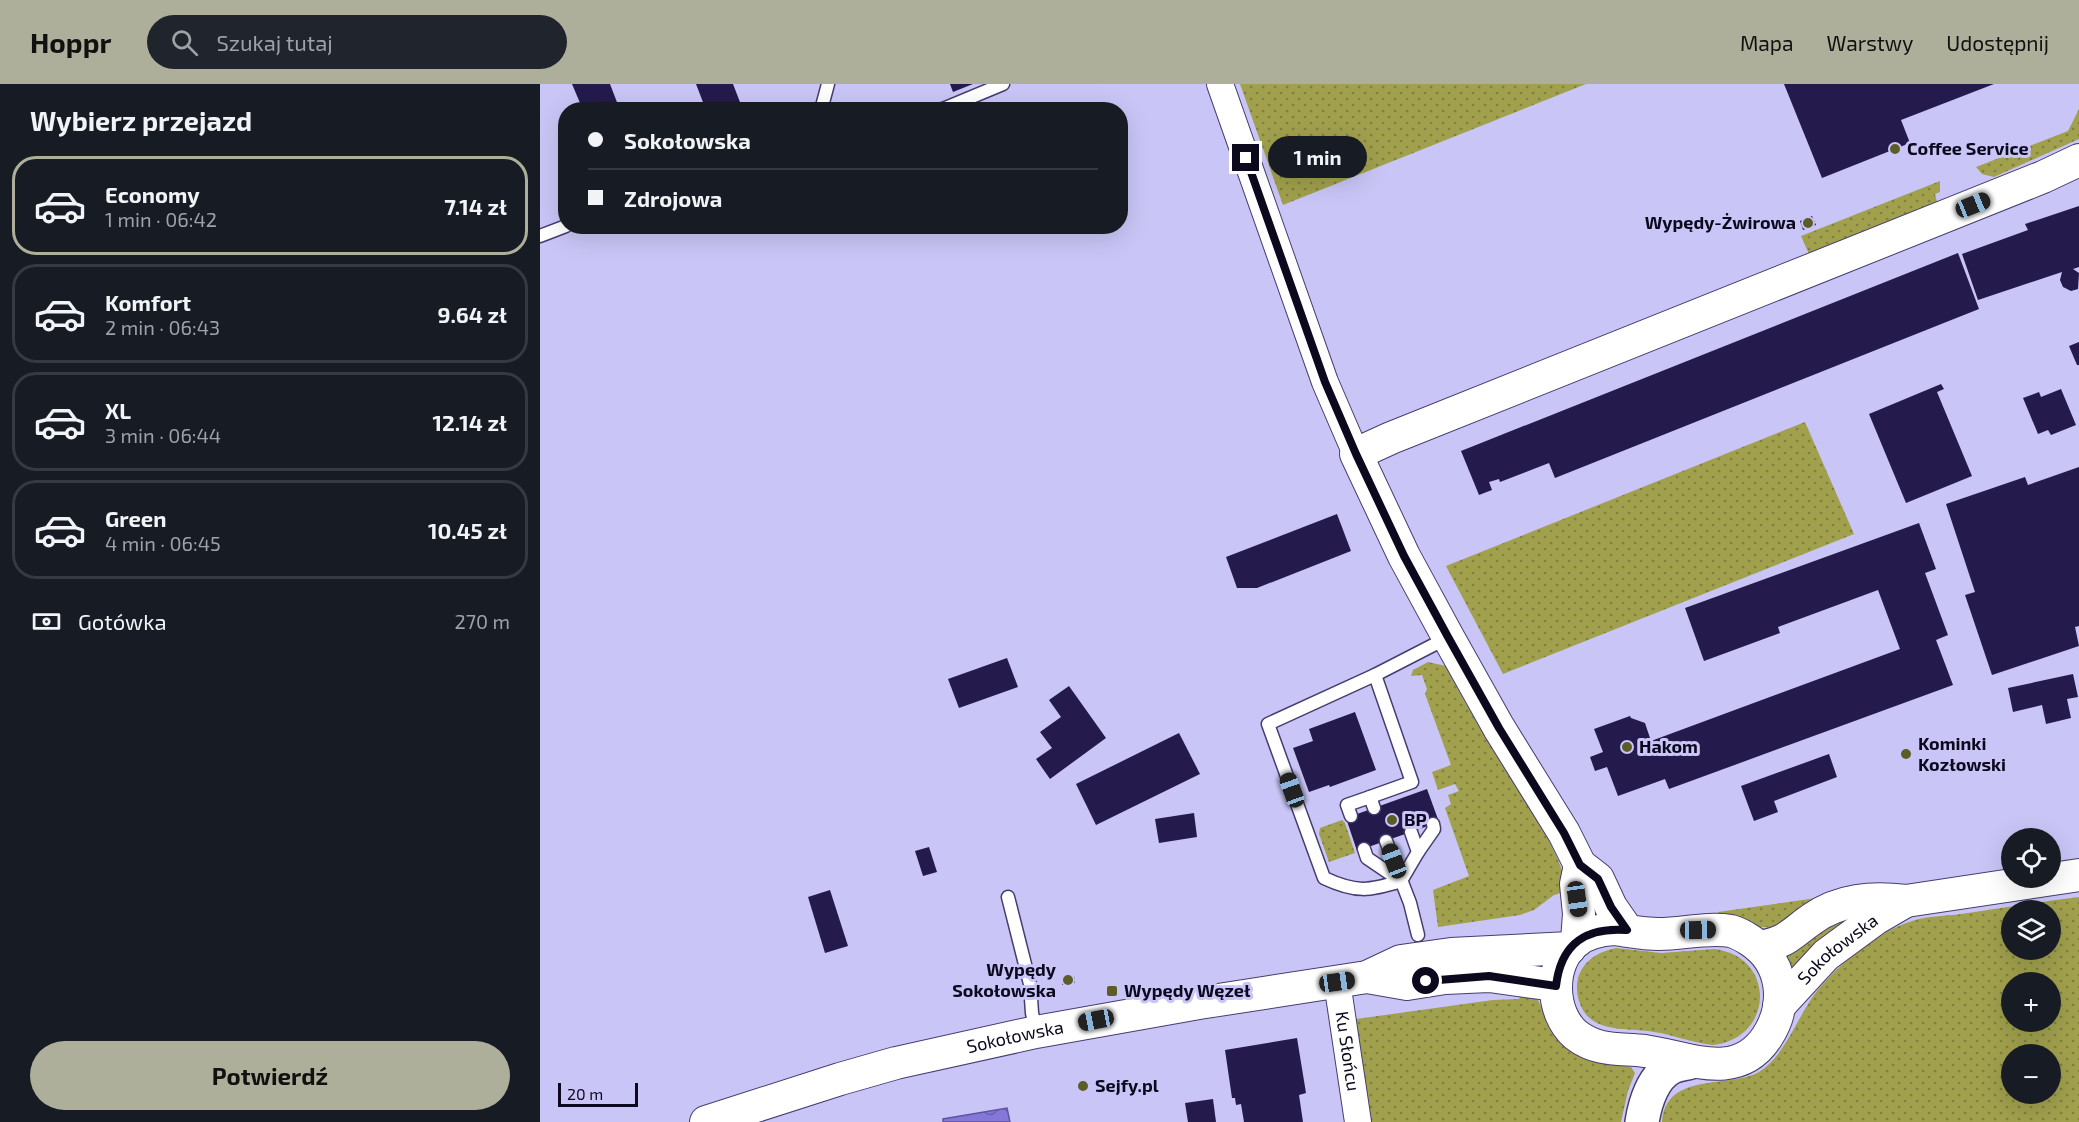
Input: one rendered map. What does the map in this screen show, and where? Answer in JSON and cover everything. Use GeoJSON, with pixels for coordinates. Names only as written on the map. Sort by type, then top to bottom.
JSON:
{"type":"FeatureCollection","features":[{"type":"Feature","properties":{"kind":"highway"},"geometry":{"type":"LineString","coordinates":[[1642,1122],[1645,1107],[1657,1081],[1664,1072],[1672,1067],[1691,1062]]}},
{"type":"Feature","properties":{"kind":"street"},"geometry":{"type":"LineString","coordinates":[[1220,84],[1325,382],[1404,556],[1499,728],[1564,833],[1580,865],[1598,879],[1611,907],[1627,930]]}},
{"type":"Feature","properties":{"kind":"street"},"geometry":{"type":"LineString","coordinates":[[1356,454],[2043,177],[2079,160]]}},
{"type":"Feature","properties":{"kind":"street"},"geometry":{"type":"LineString","coordinates":[[1573,944],[1588,934],[1604,930],[1658,934],[1698,930],[1734,932],[1759,946],[1774,965],[1779,977],[1780,990],[1775,1022],[1767,1037],[1751,1053],[1727,1063],[1712,1064],[1691,1062],[1647,1052],[1609,1050],[1588,1043],[1572,1031],[1561,1014],[1556,986],[1560,967],[1573,944],[1580,914],[1576,884],[1580,865]]}},
{"type":"Feature","properties":{"kind":"street","name":"Sokołowska"},"geometry":{"type":"LineString","coordinates":[[1759,946],[1783,942],[1812,919],[1838,905],[1875,899],[1906,901],[2079,875]]}},
{"type":"Feature","properties":{"kind":"street","name":"Sokołowska"},"geometry":{"type":"LineString","coordinates":[[1779,1006],[1826,955],[1875,919],[1906,901]]}},
{"type":"Feature","properties":{"kind":"street","name":"Sokołowska"},"geometry":{"type":"LineString","coordinates":[[706,1122],[784,1095],[885,1066],[1036,1032],[1155,1010],[1352,980],[1401,961],[1432,942],[1573,944]]}},
{"type":"Feature","properties":{"kind":"street","name":"Sokołowska"},"geometry":{"type":"LineString","coordinates":[[1352,980],[1407,984],[1445,978],[1489,976],[1556,986]]}},
{"type":"Feature","properties":{"kind":"street","name":"Ku Słońcu"},"geometry":{"type":"LineString","coordinates":[[1352,980],[1358,1122]]}},
{"type":"Feature","properties":{"kind":"lane"},"geometry":{"type":"LineString","coordinates":[[823,102],[828,84]]}},
{"type":"Feature","properties":{"kind":"lane"},"geometry":{"type":"LineString","coordinates":[[960,102],[1004,84]]}},
{"type":"Feature","properties":{"kind":"lane"},"geometry":{"type":"LineString","coordinates":[[540,236],[558,229]]}},
{"type":"Feature","properties":{"kind":"lane"},"geometry":{"type":"LineString","coordinates":[[1433,824],[1434,829],[1401,881],[1370,890],[1344,887],[1324,878],[1268,724],[1375,675],[1448,637]]}},
{"type":"Feature","properties":{"kind":"lane"},"geometry":{"type":"LineString","coordinates":[[1375,675],[1412,782],[1422,791]]}},
{"type":"Feature","properties":{"kind":"lane"},"geometry":{"type":"LineString","coordinates":[[1351,816],[1347,806],[1372,803],[1397,793],[1412,782]]}},
{"type":"Feature","properties":{"kind":"lane"},"geometry":{"type":"LineString","coordinates":[[1411,832],[1418,852]]}},
{"type":"Feature","properties":{"kind":"lane"},"geometry":{"type":"LineString","coordinates":[[1386,841],[1410,903],[1432,942]]}},
{"type":"Feature","properties":{"kind":"lane"},"geometry":{"type":"LineString","coordinates":[[1364,849],[1368,858],[1401,881]]}},
{"type":"Feature","properties":{"kind":"lane"},"geometry":{"type":"LineString","coordinates":[[1008,897],[1030,984],[1036,1032]]}},
{"type":"Feature","properties":{"kind":"shaded area"},"geometry":{"type":"Polygon","coordinates":[[[1240,84],[1586,84],[1283,205],[1240,84]]]}},
{"type":"Feature","properties":{"kind":"shaded area"},"geometry":{"type":"Polygon","coordinates":[[[2079,109],[2079,139],[1994,177],[1982,174],[1976,167],[2068,131],[2079,109]]]}},
{"type":"Feature","properties":{"kind":"shaded area"},"geometry":{"type":"Polygon","coordinates":[[[1940,181],[1940,192],[1935,194],[1937,202],[1809,254],[1801,236],[1940,181]]]}},
{"type":"Feature","properties":{"kind":"shaded area"},"geometry":{"type":"Polygon","coordinates":[[[1805,422],[1854,534],[1503,674],[1446,566],[1805,422]]]}},
{"type":"Feature","properties":{"kind":"shaded area"},"geometry":{"type":"Polygon","coordinates":[[[1428,662],[1446,666],[1472,714],[1555,852],[1568,891],[1554,895],[1534,910],[1520,915],[1438,927],[1433,890],[1469,876],[1445,808],[1451,804],[1448,795],[1459,791],[1455,784],[1438,790],[1432,772],[1451,765],[1425,694],[1427,689],[1422,675],[1411,676],[1413,670],[1428,662]]]}},
{"type":"Feature","properties":{"kind":"shaded area"},"geometry":{"type":"Polygon","coordinates":[[[1342,820],[1355,853],[1329,862],[1319,834],[1320,828],[1342,820]]]}},
{"type":"Feature","properties":{"kind":"shaded area"},"geometry":{"type":"Polygon","coordinates":[[[1830,896],[1792,921],[1780,926],[1765,927],[1741,923],[1719,916],[1718,912],[1830,896]]]}},
{"type":"Feature","properties":{"kind":"shaded area"},"geometry":{"type":"Polygon","coordinates":[[[2079,897],[2079,1122],[1662,1122],[1666,1106],[1675,1095],[1687,1088],[1746,1077],[1759,1072],[1769,1064],[1778,1054],[1807,1005],[1823,984],[1852,956],[1887,932],[1924,918],[2001,908],[2001,960],[2061,960],[2061,900],[2058,900],[2079,897]]]}},
{"type":"Feature","properties":{"kind":"shaded area"},"geometry":{"type":"Polygon","coordinates":[[[1864,908],[1793,974],[1784,957],[1803,937],[1864,908]]]}},
{"type":"Feature","properties":{"kind":"shaded area"},"geometry":{"type":"Polygon","coordinates":[[[1616,948],[1661,953],[1714,949],[1734,955],[1749,966],[1757,981],[1760,997],[1757,1013],[1748,1028],[1733,1039],[1713,1045],[1661,1033],[1621,1029],[1600,1024],[1584,1012],[1578,998],[1577,981],[1584,966],[1592,958],[1616,948]]]}},
{"type":"Feature","properties":{"kind":"shaded area"},"geometry":{"type":"Polygon","coordinates":[[[1523,990],[1538,1000],[1556,1037],[1601,1062],[1631,1067],[1635,1073],[1621,1122],[1365,1122],[1349,1020],[1493,1000],[1519,999],[1523,990]]]}},
{"type":"Feature","properties":{"kind":"water"},"geometry":{"type":"Polygon","coordinates":[[[1007,1108],[1010,1122],[943,1122],[943,1119],[1007,1108]]]}},
{"type":"Feature","properties":{"kind":"building"},"geometry":{"type":"Polygon","coordinates":[[[572,84],[610,84],[617,102],[580,102],[572,84]]]}},
{"type":"Feature","properties":{"kind":"building"},"geometry":{"type":"Polygon","coordinates":[[[696,84],[733,84],[740,102],[703,102],[696,84]]]}},
{"type":"Feature","properties":{"kind":"building"},"geometry":{"type":"Polygon","coordinates":[[[950,84],[973,84],[953,92],[950,84]]]}},
{"type":"Feature","properties":{"kind":"building"},"geometry":{"type":"Polygon","coordinates":[[[1784,84],[1994,84],[1901,120],[1910,143],[1822,178],[1784,84]]]}},
{"type":"Feature","properties":{"kind":"building"},"geometry":{"type":"Polygon","coordinates":[[[2079,206],[2079,267],[2073,269],[2079,273],[2078,289],[2071,291],[2063,287],[2060,280],[2062,272],[1978,300],[1962,254],[2028,230],[2025,224],[2079,206]]]}},
{"type":"Feature","properties":{"kind":"building","name":"Wypędy-Żwirowa"},"geometry":{"type":"Polygon","coordinates":[[[1812,216],[1816,225],[1803,230],[1800,221],[1812,216]]]}},
{"type":"Feature","properties":{"kind":"building"},"geometry":{"type":"Polygon","coordinates":[[[1958,253],[1979,309],[1555,478],[1549,463],[1500,482],[1499,479],[1489,482],[1492,490],[1479,495],[1461,451],[1958,253]]]}},
{"type":"Feature","properties":{"kind":"building"},"geometry":{"type":"Polygon","coordinates":[[[2079,342],[2079,365],[2077,365],[2069,346],[2079,342]]]}},
{"type":"Feature","properties":{"kind":"building"},"geometry":{"type":"Polygon","coordinates":[[[1941,384],[1944,389],[1937,392],[1972,476],[1906,503],[1869,414],[1941,384]]]}},
{"type":"Feature","properties":{"kind":"building"},"geometry":{"type":"Polygon","coordinates":[[[2061,389],[2076,425],[2051,435],[2048,430],[2038,434],[2023,398],[2039,392],[2041,397],[2061,389]]]}},
{"type":"Feature","properties":{"kind":"building"},"geometry":{"type":"Polygon","coordinates":[[[2079,467],[2079,626],[2075,627],[2079,646],[1992,675],[1965,595],[1975,592],[1946,504],[2025,477],[2028,485],[2079,467]]]}},
{"type":"Feature","properties":{"kind":"building"},"geometry":{"type":"Polygon","coordinates":[[[1337,514],[1351,551],[1257,588],[1237,588],[1226,557],[1337,514]]]}},
{"type":"Feature","properties":{"kind":"building"},"geometry":{"type":"Polygon","coordinates":[[[1919,523],[1936,569],[1925,573],[1948,635],[1936,640],[1953,685],[1669,789],[1665,779],[1618,796],[1607,767],[1595,771],[1590,757],[1603,752],[1594,729],[1630,716],[1645,723],[1651,741],[1900,649],[1878,590],[1778,627],[1780,633],[1704,661],[1685,608],[1919,523]]]}},
{"type":"Feature","properties":{"kind":"building"},"geometry":{"type":"Polygon","coordinates":[[[1007,658],[1018,687],[959,708],[948,679],[1007,658]]]}},
{"type":"Feature","properties":{"kind":"building"},"geometry":{"type":"Polygon","coordinates":[[[2073,674],[2078,697],[2067,699],[2071,718],[2046,724],[2042,705],[2013,712],[2008,688],[2073,674]]]}},
{"type":"Feature","properties":{"kind":"building"},"geometry":{"type":"Polygon","coordinates":[[[1069,686],[1106,738],[1050,779],[1036,759],[1052,748],[1040,732],[1061,717],[1049,700],[1069,686]]]}},
{"type":"Feature","properties":{"kind":"building"},"geometry":{"type":"Polygon","coordinates":[[[1355,712],[1376,770],[1330,787],[1329,785],[1309,792],[1293,748],[1313,741],[1309,729],[1355,712]]]}},
{"type":"Feature","properties":{"kind":"building"},"geometry":{"type":"Polygon","coordinates":[[[1179,733],[1200,774],[1096,825],[1076,784],[1179,733]]]}},
{"type":"Feature","properties":{"kind":"building"},"geometry":{"type":"Polygon","coordinates":[[[1829,754],[1837,777],[1774,801],[1778,812],[1754,821],[1741,786],[1829,754]]]}},
{"type":"Feature","properties":{"kind":"building"},"geometry":{"type":"Polygon","coordinates":[[[1427,789],[1439,822],[1357,851],[1346,818],[1427,789]]]}},
{"type":"Feature","properties":{"kind":"building"},"geometry":{"type":"Polygon","coordinates":[[[1194,813],[1197,837],[1159,843],[1155,819],[1194,813]]]}},
{"type":"Feature","properties":{"kind":"building"},"geometry":{"type":"Polygon","coordinates":[[[929,847],[937,872],[923,876],[915,851],[929,847]]]}},
{"type":"Feature","properties":{"kind":"building"},"geometry":{"type":"Polygon","coordinates":[[[830,890],[848,946],[825,953],[808,897],[830,890]]]}},
{"type":"Feature","properties":{"kind":"building","name":"Wypędy Sokołowska"},"geometry":{"type":"Polygon","coordinates":[[[1074,976],[1075,983],[1062,985],[1062,978],[1074,976]]]}},
{"type":"Feature","properties":{"kind":"building"},"geometry":{"type":"Polygon","coordinates":[[[1297,1038],[1306,1093],[1299,1095],[1303,1122],[1244,1122],[1241,1104],[1236,1105],[1235,1098],[1232,1098],[1225,1050],[1297,1038]]]}},
{"type":"Feature","properties":{"kind":"building"},"geometry":{"type":"Polygon","coordinates":[[[1213,1099],[1216,1122],[1188,1122],[1185,1103],[1213,1099]]]}},
{"type":"Feature","properties":{"kind":"place","name":"Coffee Service"},"geometry":{"type":"Point","coordinates":[1895,149]}},
{"type":"Feature","properties":{"kind":"place","name":"Wypędy-Żwirowa"},"geometry":{"type":"Point","coordinates":[1808,223]}},
{"type":"Feature","properties":{"kind":"place","name":"Hakom"},"geometry":{"type":"Point","coordinates":[1627,747]}},
{"type":"Feature","properties":{"kind":"place","name":"Kominki Kozłowski"},"geometry":{"type":"Point","coordinates":[1906,754]}},
{"type":"Feature","properties":{"kind":"place","name":"BP"},"geometry":{"type":"Point","coordinates":[1392,820]}},
{"type":"Feature","properties":{"kind":"place","name":"Wypędy Sokołowska"},"geometry":{"type":"Point","coordinates":[1068,980]}},
{"type":"Feature","properties":{"kind":"place","name":"Wypędy Węzeł"},"geometry":{"type":"Point","coordinates":[1112,991]}},
{"type":"Feature","properties":{"kind":"place","name":"Sejfy.pl"},"geometry":{"type":"Point","coordinates":[1083,1086]}},
{"type":"Feature","properties":{"kind":"route"},"geometry":{"type":"LineString","coordinates":[[1246,158],[1325,382],[1404,556],[1499,728],[1564,833],[1580,865],[1598,879],[1611,907],[1627,930],[1604,930],[1588,934],[1577,941],[1564,956],[1556,986],[1516,978],[1489,976],[1426,981]]}}]}
